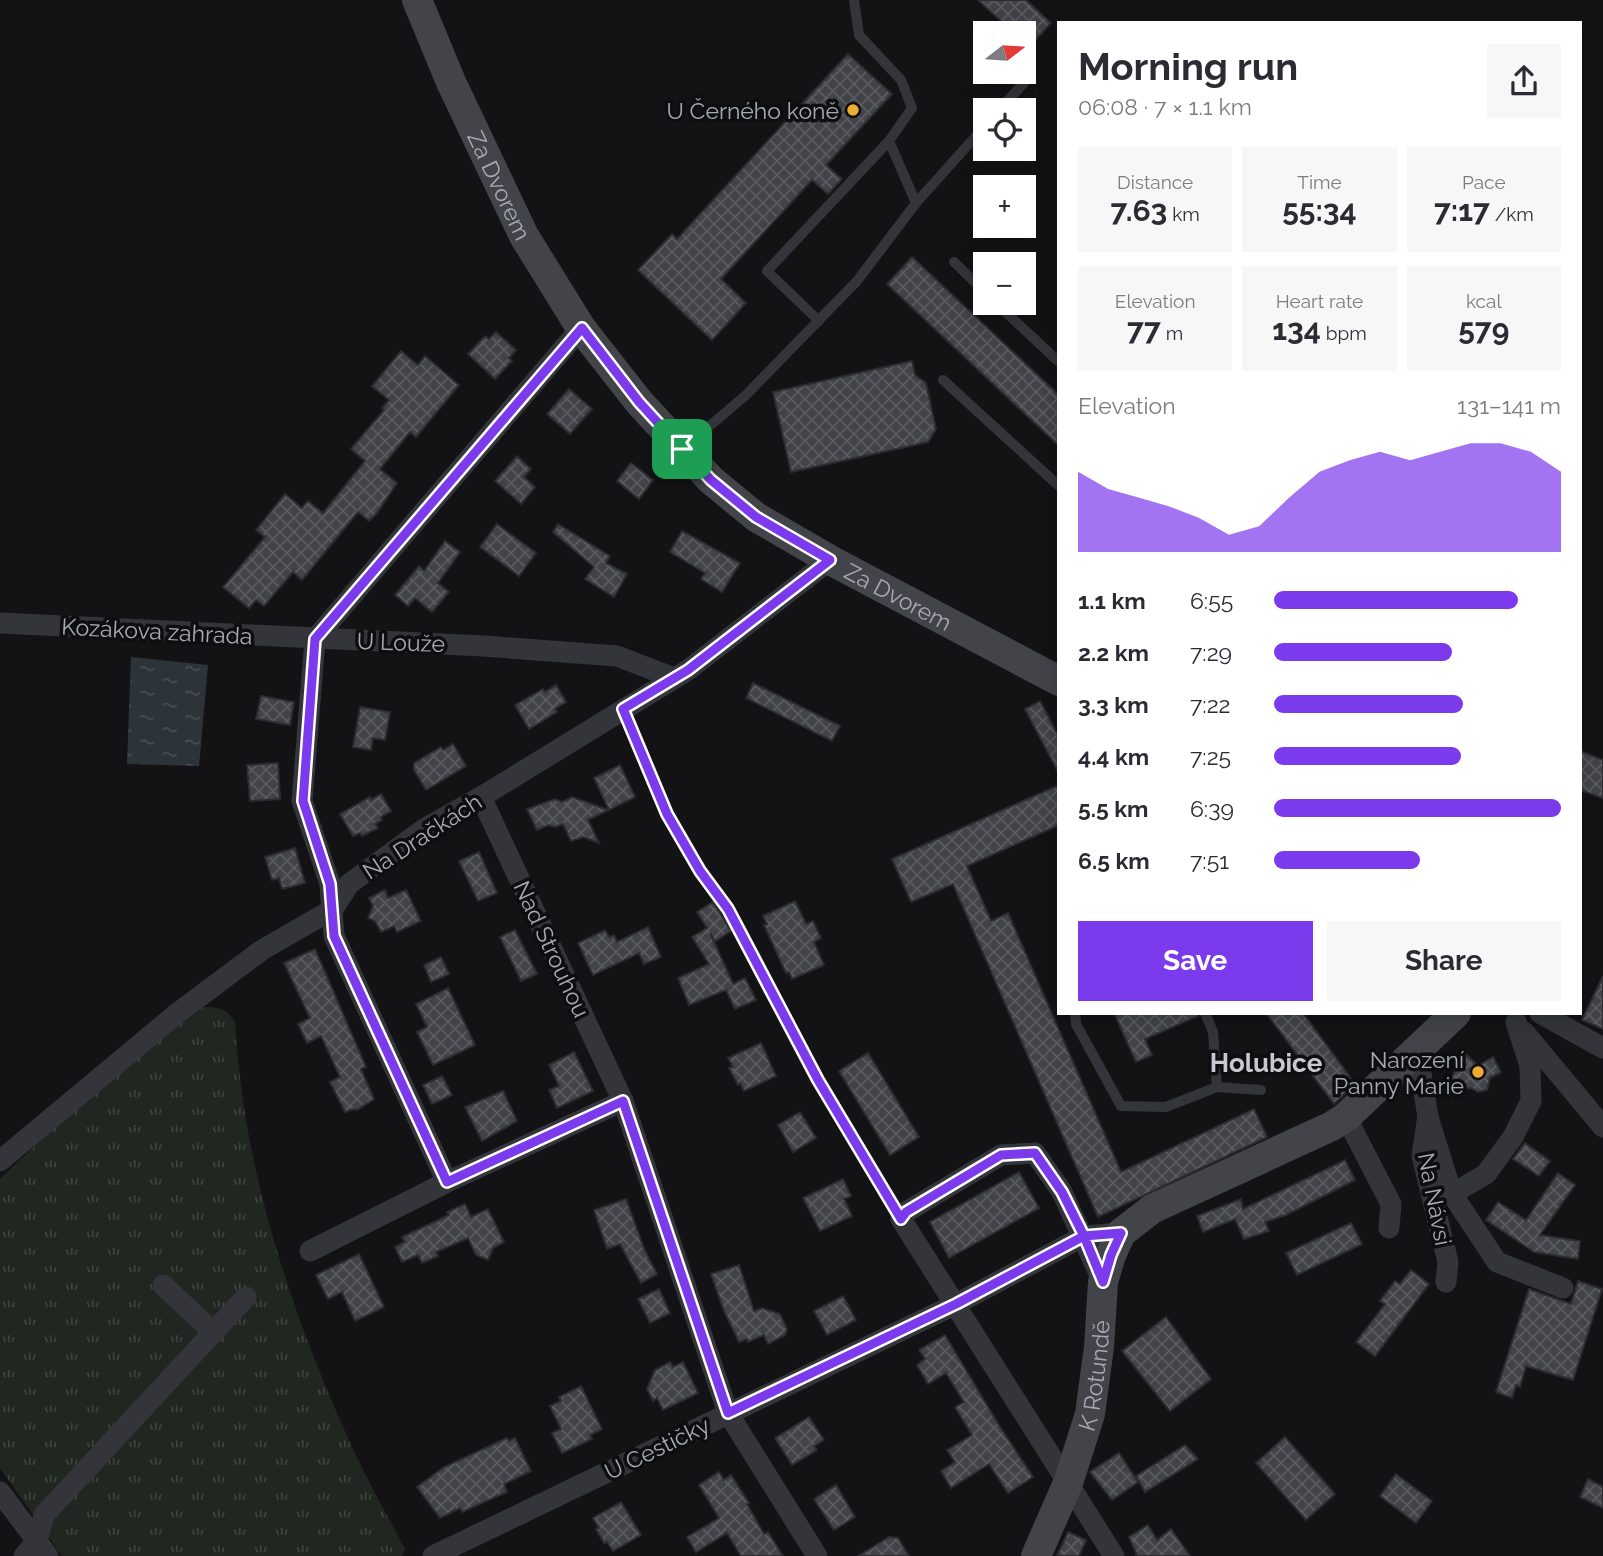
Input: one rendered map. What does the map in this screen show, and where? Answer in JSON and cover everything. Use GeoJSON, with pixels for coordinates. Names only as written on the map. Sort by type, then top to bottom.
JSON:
{"type":"FeatureCollection","features":[{"type":"Feature","properties":{"kind":"street","name":"Za Dvorem"},"geometry":{"type":"LineString","coordinates":[[416,0],[524,236],[582,328],[639,402],[711,480],[756,517],[830,560],[1057,680]]}},
{"type":"Feature","properties":{"kind":"street"},"geometry":{"type":"LineString","coordinates":[[447,1182],[334,936],[330,884],[303,801],[315,639],[582,328]]}},
{"type":"Feature","properties":{"kind":"street","name":"Na Dračkách"},"geometry":{"type":"LineString","coordinates":[[0,1161],[175,1015],[262,950],[334,909],[349,884],[424,829],[674,678],[830,560]]}},
{"type":"Feature","properties":{"kind":"street","name":"Kozákova zahrada"},"geometry":{"type":"LineString","coordinates":[[0,623],[315,639]]}},
{"type":"Feature","properties":{"kind":"street","name":"U Louže"},"geometry":{"type":"LineString","coordinates":[[315,639],[483,646],[617,656],[674,678]]}},
{"type":"Feature","properties":{"kind":"street","name":"Nad Strouhou"},"geometry":{"type":"LineString","coordinates":[[481,797],[623,1101],[728,1413],[817,1556]]}},
{"type":"Feature","properties":{"kind":"street"},"geometry":{"type":"LineString","coordinates":[[1084,1236],[1121,1233],[1152,1209],[1332,1126],[1346,1117],[1454,1015]]}},
{"type":"Feature","properties":{"kind":"street"},"geometry":{"type":"LineString","coordinates":[[1544,1015],[1603,1048]]}},
{"type":"Feature","properties":{"kind":"street","name":"Na Návsi"},"geometry":{"type":"LineString","coordinates":[[1511,1018],[1598,1121]]}},
{"type":"Feature","properties":{"kind":"street","name":"Na Návsi"},"geometry":{"type":"LineString","coordinates":[[1452,1194],[1486,1174],[1513,1137],[1531,1101],[1530,1066],[1511,1018]]}},
{"type":"Feature","properties":{"kind":"street","name":"Na Návsi"},"geometry":{"type":"LineString","coordinates":[[1417,1049],[1427,1116],[1452,1194],[1497,1262],[1563,1288]]}},
{"type":"Feature","properties":{"kind":"street"},"geometry":{"type":"LineString","coordinates":[[310,1251],[447,1182],[623,1101]]}},
{"type":"Feature","properties":{"kind":"street","name":"Na Návsi"},"geometry":{"type":"LineString","coordinates":[[1427,1116],[1422,1156],[1448,1262],[1446,1282]]}},
{"type":"Feature","properties":{"kind":"street","name":"Na Návsi"},"geometry":{"type":"LineString","coordinates":[[1346,1117],[1391,1204],[1389,1228]]}},
{"type":"Feature","properties":{"kind":"street"},"geometry":{"type":"LineString","coordinates":[[1103,1282],[1062,1192],[1035,1153],[1001,1155],[906,1212],[901,1219],[1114,1556]]}},
{"type":"Feature","properties":{"kind":"street","name":"K Rotundě"},"geometry":{"type":"LineString","coordinates":[[1036,1556],[1068,1483],[1090,1415],[1099,1347],[1103,1282],[1121,1233]]}},
{"type":"Feature","properties":{"kind":"street","name":"U Cestičky"},"geometry":{"type":"LineString","coordinates":[[433,1556],[956,1304],[1084,1236]]}},
{"type":"Feature","properties":{"kind":"street"},"geometry":{"type":"LineString","coordinates":[[163,1285],[214,1333]]}},
{"type":"Feature","properties":{"kind":"street"},"geometry":{"type":"LineString","coordinates":[[36,1551],[44,1514],[246,1297]]}},
{"type":"Feature","properties":{"kind":"street"},"geometry":{"type":"LineString","coordinates":[[0,1492],[36,1551]]}},
{"type":"Feature","properties":{"kind":"lane"},"geometry":{"type":"LineString","coordinates":[[819,321],[767,271],[889,141],[912,108],[901,80],[859,35],[854,0]]}},
{"type":"Feature","properties":{"kind":"lane"},"geometry":{"type":"LineString","coordinates":[[1010,98],[1023,84]]}},
{"type":"Feature","properties":{"kind":"lane"},"geometry":{"type":"LineString","coordinates":[[682,449],[746,395],[857,281],[916,203],[973,139]]}},
{"type":"Feature","properties":{"kind":"lane"},"geometry":{"type":"LineString","coordinates":[[889,141],[916,203]]}},
{"type":"Feature","properties":{"kind":"lane"},"geometry":{"type":"LineString","coordinates":[[954,262],[973,280]]}},
{"type":"Feature","properties":{"kind":"lane"},"geometry":{"type":"LineString","coordinates":[[1009,315],[1057,360]]}},
{"type":"Feature","properties":{"kind":"lane"},"geometry":{"type":"LineString","coordinates":[[943,380],[1057,484]]}},
{"type":"Feature","properties":{"kind":"lane"},"geometry":{"type":"LineString","coordinates":[[623,709],[667,814],[700,871],[728,909],[818,1080],[901,1219]]}},
{"type":"Feature","properties":{"kind":"lane"},"geometry":{"type":"LineString","coordinates":[[1075,1015],[1076,1024],[1121,1106],[1166,1108],[1217,1087],[1261,1090]]}},
{"type":"Feature","properties":{"kind":"lane"},"geometry":{"type":"LineString","coordinates":[[1206,1015],[1213,1032],[1217,1087]]}},
{"type":"Feature","properties":{"kind":"green space"},"geometry":{"type":"Polygon","coordinates":[[[204,1007],[222,1010],[235,1021],[248,1130],[272,1236],[327,1390],[369,1481],[405,1549],[402,1556],[62,1556],[0,1468],[0,1179],[123,1066],[204,1007]]]}},
{"type":"Feature","properties":{"kind":"water"},"geometry":{"type":"Polygon","coordinates":[[[131,657],[208,665],[199,766],[127,764],[131,657]]]}},
{"type":"Feature","properties":{"kind":"building"},"geometry":{"type":"Polygon","coordinates":[[[978,0],[1026,0],[1051,23],[1036,40],[1036,21],[1001,21],[978,0]]]}},
{"type":"Feature","properties":{"kind":"building"},"geometry":{"type":"Polygon","coordinates":[[[848,54],[892,94],[826,165],[842,179],[828,194],[812,180],[721,279],[746,303],[712,340],[638,270],[672,234],[677,239],[848,54]]]}},
{"type":"Feature","properties":{"kind":"building"},"geometry":{"type":"Polygon","coordinates":[[[912,257],[1057,393],[1057,444],[887,284],[912,257]]]}},
{"type":"Feature","properties":{"kind":"building"},"geometry":{"type":"Polygon","coordinates":[[[496,332],[516,350],[509,358],[512,361],[495,379],[468,354],[485,336],[489,339],[496,332]]]}},
{"type":"Feature","properties":{"kind":"building"},"geometry":{"type":"Polygon","coordinates":[[[401,351],[418,365],[425,356],[459,385],[416,437],[410,432],[380,469],[397,483],[377,513],[369,521],[358,512],[302,580],[293,572],[264,606],[256,600],[249,608],[223,587],[265,537],[256,530],[285,494],[302,508],[308,501],[323,513],[365,461],[351,449],[384,410],[382,408],[389,400],[372,386],[401,351]]]}},
{"type":"Feature","properties":{"kind":"building"},"geometry":{"type":"Polygon","coordinates":[[[912,361],[915,375],[926,383],[936,429],[928,442],[791,472],[773,392],[912,361]]]}},
{"type":"Feature","properties":{"kind":"building"},"geometry":{"type":"Polygon","coordinates":[[[569,389],[592,409],[570,434],[547,414],[569,389]]]}},
{"type":"Feature","properties":{"kind":"building"},"geometry":{"type":"Polygon","coordinates":[[[517,456],[531,469],[524,477],[535,487],[521,504],[495,481],[517,456]]]}},
{"type":"Feature","properties":{"kind":"building"},"geometry":{"type":"Polygon","coordinates":[[[631,463],[653,480],[639,499],[617,481],[631,463]]]}},
{"type":"Feature","properties":{"kind":"building"},"geometry":{"type":"Polygon","coordinates":[[[497,524],[536,553],[519,576],[480,547],[497,524]]]}},
{"type":"Feature","properties":{"kind":"building"},"geometry":{"type":"Polygon","coordinates":[[[558,524],[610,556],[606,563],[627,574],[614,597],[585,579],[594,567],[553,532],[558,524]]]}},
{"type":"Feature","properties":{"kind":"building"},"geometry":{"type":"Polygon","coordinates":[[[682,531],[740,563],[722,592],[701,579],[705,573],[670,552],[682,531]]]}},
{"type":"Feature","properties":{"kind":"building"},"geometry":{"type":"Polygon","coordinates":[[[445,541],[460,552],[438,583],[449,592],[432,612],[415,598],[408,606],[395,595],[419,566],[424,571],[445,541]]]}},
{"type":"Feature","properties":{"kind":"building"},"geometry":{"type":"Polygon","coordinates":[[[753,683],[840,726],[832,741],[746,698],[753,683]]]}},
{"type":"Feature","properties":{"kind":"building"},"geometry":{"type":"Polygon","coordinates":[[[556,685],[566,702],[555,709],[557,712],[529,729],[515,705],[543,689],[545,692],[556,685]]]}},
{"type":"Feature","properties":{"kind":"building"},"geometry":{"type":"Polygon","coordinates":[[[261,696],[294,702],[290,725],[256,719],[261,696]]]}},
{"type":"Feature","properties":{"kind":"building"},"geometry":{"type":"Polygon","coordinates":[[[1040,701],[1057,733],[1057,770],[1025,709],[1040,701]]]}},
{"type":"Feature","properties":{"kind":"building"},"geometry":{"type":"Polygon","coordinates":[[[360,707],[390,712],[385,740],[373,738],[371,750],[353,747],[360,707]]]}},
{"type":"Feature","properties":{"kind":"building"},"geometry":{"type":"Polygon","coordinates":[[[453,744],[466,766],[426,790],[414,770],[414,763],[441,747],[443,750],[453,744]]]}},
{"type":"Feature","properties":{"kind":"building"},"geometry":{"type":"Polygon","coordinates":[[[1582,752],[1603,760],[1603,798],[1582,791],[1582,752]]]}},
{"type":"Feature","properties":{"kind":"building"},"geometry":{"type":"Polygon","coordinates":[[[278,763],[280,799],[250,801],[247,765],[278,763]]]}},
{"type":"Feature","properties":{"kind":"building"},"geometry":{"type":"Polygon","coordinates":[[[620,765],[635,797],[609,810],[594,778],[620,765]]]}},
{"type":"Feature","properties":{"kind":"building"},"geometry":{"type":"Polygon","coordinates":[[[1057,786],[1057,826],[967,866],[991,921],[1008,913],[1121,1172],[1254,1109],[1267,1137],[1098,1217],[953,884],[911,902],[892,859],[1057,786]]]}},
{"type":"Feature","properties":{"kind":"building"},"geometry":{"type":"Polygon","coordinates":[[[381,794],[391,811],[375,824],[378,828],[362,836],[360,833],[353,836],[340,814],[370,797],[371,800],[381,794]]]}},
{"type":"Feature","properties":{"kind":"building"},"geometry":{"type":"Polygon","coordinates":[[[572,797],[608,810],[588,820],[599,843],[583,837],[571,841],[563,824],[555,827],[548,825],[537,830],[527,809],[555,799],[562,802],[572,797]]]}},
{"type":"Feature","properties":{"kind":"building"},"geometry":{"type":"Polygon","coordinates":[[[295,848],[305,883],[282,889],[279,878],[272,880],[265,857],[295,848]]]}},
{"type":"Feature","properties":{"kind":"building"},"geometry":{"type":"Polygon","coordinates":[[[479,852],[497,893],[478,901],[459,861],[479,852]]]}},
{"type":"Feature","properties":{"kind":"building"},"geometry":{"type":"Polygon","coordinates":[[[385,890],[388,898],[406,890],[421,921],[397,932],[394,926],[381,932],[375,921],[368,918],[373,906],[369,898],[385,890]]]}},
{"type":"Feature","properties":{"kind":"building"},"geometry":{"type":"Polygon","coordinates":[[[795,901],[806,924],[813,921],[821,938],[814,942],[824,965],[792,979],[789,972],[786,973],[764,925],[767,924],[763,916],[795,901]]]}},
{"type":"Feature","properties":{"kind":"building"},"geometry":{"type":"Polygon","coordinates":[[[713,902],[731,931],[715,941],[710,933],[733,984],[745,978],[756,1000],[735,1009],[726,990],[689,1005],[678,978],[709,964],[692,937],[707,928],[697,912],[713,902]]]}},
{"type":"Feature","properties":{"kind":"building"},"geometry":{"type":"Polygon","coordinates":[[[648,927],[661,957],[644,964],[639,953],[593,975],[578,943],[605,930],[609,937],[614,935],[617,942],[648,927]]]}},
{"type":"Feature","properties":{"kind":"building"},"geometry":{"type":"Polygon","coordinates":[[[515,930],[537,974],[521,981],[500,937],[515,930]]]}},
{"type":"Feature","properties":{"kind":"building"},"geometry":{"type":"Polygon","coordinates":[[[315,949],[366,1067],[361,1069],[374,1099],[357,1110],[345,1112],[330,1082],[340,1077],[321,1036],[307,1043],[298,1024],[310,1018],[284,963],[315,949]]]}},
{"type":"Feature","properties":{"kind":"building"},"geometry":{"type":"Polygon","coordinates":[[[441,957],[449,974],[431,982],[424,965],[441,957]]]}},
{"type":"Feature","properties":{"kind":"building"},"geometry":{"type":"Polygon","coordinates":[[[1603,976],[1603,1029],[1582,1020],[1603,976]]]}},
{"type":"Feature","properties":{"kind":"building"},"geometry":{"type":"Polygon","coordinates":[[[448,988],[475,1045],[433,1065],[417,1032],[427,1027],[416,1004],[448,988]]]}},
{"type":"Feature","properties":{"kind":"building"},"geometry":{"type":"Polygon","coordinates":[[[1115,1015],[1198,1015],[1145,1039],[1152,1055],[1136,1062],[1115,1015]]]}},
{"type":"Feature","properties":{"kind":"building"},"geometry":{"type":"Polygon","coordinates":[[[1267,1015],[1304,1015],[1355,1084],[1334,1104],[1267,1015]]]}},
{"type":"Feature","properties":{"kind":"building"},"geometry":{"type":"Polygon","coordinates":[[[761,1043],[776,1076],[744,1091],[729,1068],[733,1067],[728,1058],[761,1043]]]}},
{"type":"Feature","properties":{"kind":"building"},"geometry":{"type":"Polygon","coordinates":[[[574,1052],[593,1091],[557,1108],[549,1090],[559,1086],[549,1065],[574,1052]]]}},
{"type":"Feature","properties":{"kind":"building","name":"Narození Panny Marie"},"geometry":{"type":"Polygon","coordinates":[[[1464,1052],[1478,1066],[1493,1057],[1501,1072],[1490,1078],[1487,1090],[1478,1092],[1471,1088],[1459,1089],[1452,1083],[1451,1079],[1464,1052]]]}},
{"type":"Feature","properties":{"kind":"building"},"geometry":{"type":"Polygon","coordinates":[[[868,1053],[919,1137],[890,1155],[839,1071],[868,1053]]]}},
{"type":"Feature","properties":{"kind":"building"},"geometry":{"type":"Polygon","coordinates":[[[442,1076],[452,1095],[432,1104],[423,1085],[442,1076]]]}},
{"type":"Feature","properties":{"kind":"building"},"geometry":{"type":"Polygon","coordinates":[[[503,1091],[517,1121],[482,1141],[465,1107],[503,1091]]]}},
{"type":"Feature","properties":{"kind":"building"},"geometry":{"type":"Polygon","coordinates":[[[800,1112],[816,1138],[793,1152],[778,1125],[800,1112]]]}},
{"type":"Feature","properties":{"kind":"building"},"geometry":{"type":"Polygon","coordinates":[[[1525,1143],[1550,1161],[1539,1176],[1513,1159],[1525,1143]]]}},
{"type":"Feature","properties":{"kind":"building"},"geometry":{"type":"Polygon","coordinates":[[[1345,1160],[1355,1180],[1286,1215],[1265,1222],[1269,1231],[1244,1239],[1235,1219],[1203,1232],[1197,1216],[1241,1199],[1243,1209],[1345,1160]]]}},
{"type":"Feature","properties":{"kind":"building"},"geometry":{"type":"Polygon","coordinates":[[[1019,1172],[1039,1208],[949,1258],[930,1222],[1019,1172]]]}},
{"type":"Feature","properties":{"kind":"building"},"geometry":{"type":"Polygon","coordinates":[[[1558,1173],[1575,1185],[1540,1235],[1580,1241],[1578,1259],[1534,1252],[1486,1220],[1498,1202],[1526,1220],[1558,1173]]]}},
{"type":"Feature","properties":{"kind":"building"},"geometry":{"type":"Polygon","coordinates":[[[843,1179],[851,1196],[844,1199],[852,1216],[820,1231],[803,1198],[843,1179]]]}},
{"type":"Feature","properties":{"kind":"building"},"geometry":{"type":"Polygon","coordinates":[[[626,1199],[645,1251],[657,1274],[641,1283],[620,1244],[607,1249],[594,1210],[626,1199]]]}},
{"type":"Feature","properties":{"kind":"building"},"geometry":{"type":"Polygon","coordinates":[[[465,1204],[471,1217],[488,1209],[504,1242],[493,1248],[488,1260],[476,1255],[468,1238],[436,1252],[438,1256],[422,1263],[418,1255],[402,1262],[395,1247],[405,1242],[402,1237],[449,1215],[447,1212],[465,1204]]]}},
{"type":"Feature","properties":{"kind":"building"},"geometry":{"type":"Polygon","coordinates":[[[1351,1223],[1362,1244],[1297,1275],[1286,1253],[1351,1223]]]}},
{"type":"Feature","properties":{"kind":"building"},"geometry":{"type":"Polygon","coordinates":[[[359,1254],[384,1307],[355,1321],[342,1292],[328,1299],[316,1275],[359,1254]]]}},
{"type":"Feature","properties":{"kind":"building"},"geometry":{"type":"Polygon","coordinates":[[[739,1265],[754,1311],[762,1308],[780,1314],[787,1329],[785,1335],[768,1344],[764,1335],[748,1342],[747,1339],[739,1342],[724,1311],[711,1274],[739,1265]]]}},
{"type":"Feature","properties":{"kind":"building"},"geometry":{"type":"Polygon","coordinates":[[[1411,1270],[1429,1284],[1375,1356],[1356,1342],[1385,1304],[1380,1301],[1395,1281],[1400,1284],[1411,1270]]]}},
{"type":"Feature","properties":{"kind":"building"},"geometry":{"type":"Polygon","coordinates":[[[1578,1281],[1602,1289],[1573,1380],[1526,1366],[1520,1387],[1516,1385],[1512,1398],[1496,1392],[1529,1289],[1571,1304],[1578,1281]]]}},
{"type":"Feature","properties":{"kind":"building"},"geometry":{"type":"Polygon","coordinates":[[[659,1289],[670,1313],[650,1323],[638,1299],[659,1289]]]}},
{"type":"Feature","properties":{"kind":"building"},"geometry":{"type":"Polygon","coordinates":[[[843,1296],[856,1320],[827,1335],[814,1311],[843,1296]]]}},
{"type":"Feature","properties":{"kind":"building"},"geometry":{"type":"Polygon","coordinates":[[[1166,1317],[1211,1379],[1170,1411],[1122,1351],[1166,1317]]]}},
{"type":"Feature","properties":{"kind":"building"},"geometry":{"type":"Polygon","coordinates":[[[945,1335],[1033,1477],[1008,1493],[989,1464],[951,1488],[941,1471],[955,1462],[947,1450],[972,1435],[955,1407],[964,1402],[946,1373],[928,1384],[917,1365],[925,1359],[919,1350],[945,1335]]]}},
{"type":"Feature","properties":{"kind":"building"},"geometry":{"type":"Polygon","coordinates":[[[670,1362],[673,1367],[683,1362],[698,1393],[663,1410],[657,1398],[653,1401],[647,1389],[655,1370],[670,1362]]]}},
{"type":"Feature","properties":{"kind":"building"},"geometry":{"type":"Polygon","coordinates":[[[581,1386],[602,1429],[590,1435],[592,1439],[562,1453],[552,1433],[561,1429],[550,1406],[561,1401],[559,1397],[581,1386]]]}},
{"type":"Feature","properties":{"kind":"building"},"geometry":{"type":"Polygon","coordinates":[[[809,1417],[824,1440],[814,1446],[817,1450],[792,1465],[775,1438],[809,1417]]]}},
{"type":"Feature","properties":{"kind":"building"},"geometry":{"type":"Polygon","coordinates":[[[1285,1437],[1335,1494],[1306,1520],[1256,1463],[1285,1437]]]}},
{"type":"Feature","properties":{"kind":"building"},"geometry":{"type":"Polygon","coordinates":[[[507,1438],[509,1441],[515,1438],[531,1471],[504,1484],[507,1492],[462,1512],[460,1508],[440,1518],[417,1487],[444,1467],[507,1438]]]}},
{"type":"Feature","properties":{"kind":"building"},"geometry":{"type":"Polygon","coordinates":[[[1185,1445],[1198,1459],[1145,1492],[1136,1476],[1185,1445]]]}},
{"type":"Feature","properties":{"kind":"building"},"geometry":{"type":"Polygon","coordinates":[[[1119,1453],[1138,1482],[1112,1500],[1090,1472],[1119,1453]]]}},
{"type":"Feature","properties":{"kind":"building"},"geometry":{"type":"Polygon","coordinates":[[[719,1472],[724,1480],[731,1475],[764,1534],[768,1532],[783,1556],[741,1556],[727,1533],[696,1552],[687,1537],[719,1518],[699,1485],[719,1472]]]}},
{"type":"Feature","properties":{"kind":"building"},"geometry":{"type":"Polygon","coordinates":[[[1396,1474],[1432,1501],[1416,1523],[1380,1496],[1396,1474]]]}},
{"type":"Feature","properties":{"kind":"building"},"geometry":{"type":"Polygon","coordinates":[[[1588,1479],[1603,1487],[1603,1508],[1580,1497],[1588,1479]]]}},
{"type":"Feature","properties":{"kind":"building"},"geometry":{"type":"Polygon","coordinates":[[[836,1485],[855,1517],[834,1530],[814,1499],[836,1485]]]}},
{"type":"Feature","properties":{"kind":"building"},"geometry":{"type":"Polygon","coordinates":[[[621,1502],[641,1535],[613,1551],[607,1542],[604,1543],[593,1518],[621,1502]]]}},
{"type":"Feature","properties":{"kind":"building"},"geometry":{"type":"Polygon","coordinates":[[[1148,1525],[1157,1540],[1171,1529],[1190,1556],[1135,1556],[1137,1555],[1129,1537],[1148,1525]]]}},
{"type":"Feature","properties":{"kind":"building"},"geometry":{"type":"Polygon","coordinates":[[[1068,1532],[1086,1540],[1079,1556],[1057,1556],[1068,1532]]]}},
{"type":"Feature","properties":{"kind":"building"},"geometry":{"type":"Polygon","coordinates":[[[889,1537],[898,1538],[909,1556],[858,1556],[889,1537]]]}},
{"type":"Feature","properties":{"kind":"place","name":"U Černého koně"},"geometry":{"type":"Point","coordinates":[853,110]}},
{"type":"Feature","properties":{"kind":"place","name":"Narození Panny Marie"},"geometry":{"type":"Point","coordinates":[1478,1072]}},
{"type":"Feature","properties":{"kind":"district","name":"Holubice"},"geometry":{"type":"Point","coordinates":[1266,1063]}},
{"type":"Feature","properties":{"kind":"route"},"geometry":{"type":"LineString","coordinates":[[682,449],[639,402],[582,328],[315,639],[303,801],[330,884],[334,936],[447,1182],[623,1101],[728,1413],[956,1304],[1084,1236],[1103,1282],[1121,1233],[1084,1236],[1062,1192],[1035,1153],[1001,1155],[906,1212],[901,1219],[818,1080],[728,909],[700,871],[667,814],[623,709],[688,670],[830,560],[756,517],[711,480],[682,449]]}}]}
